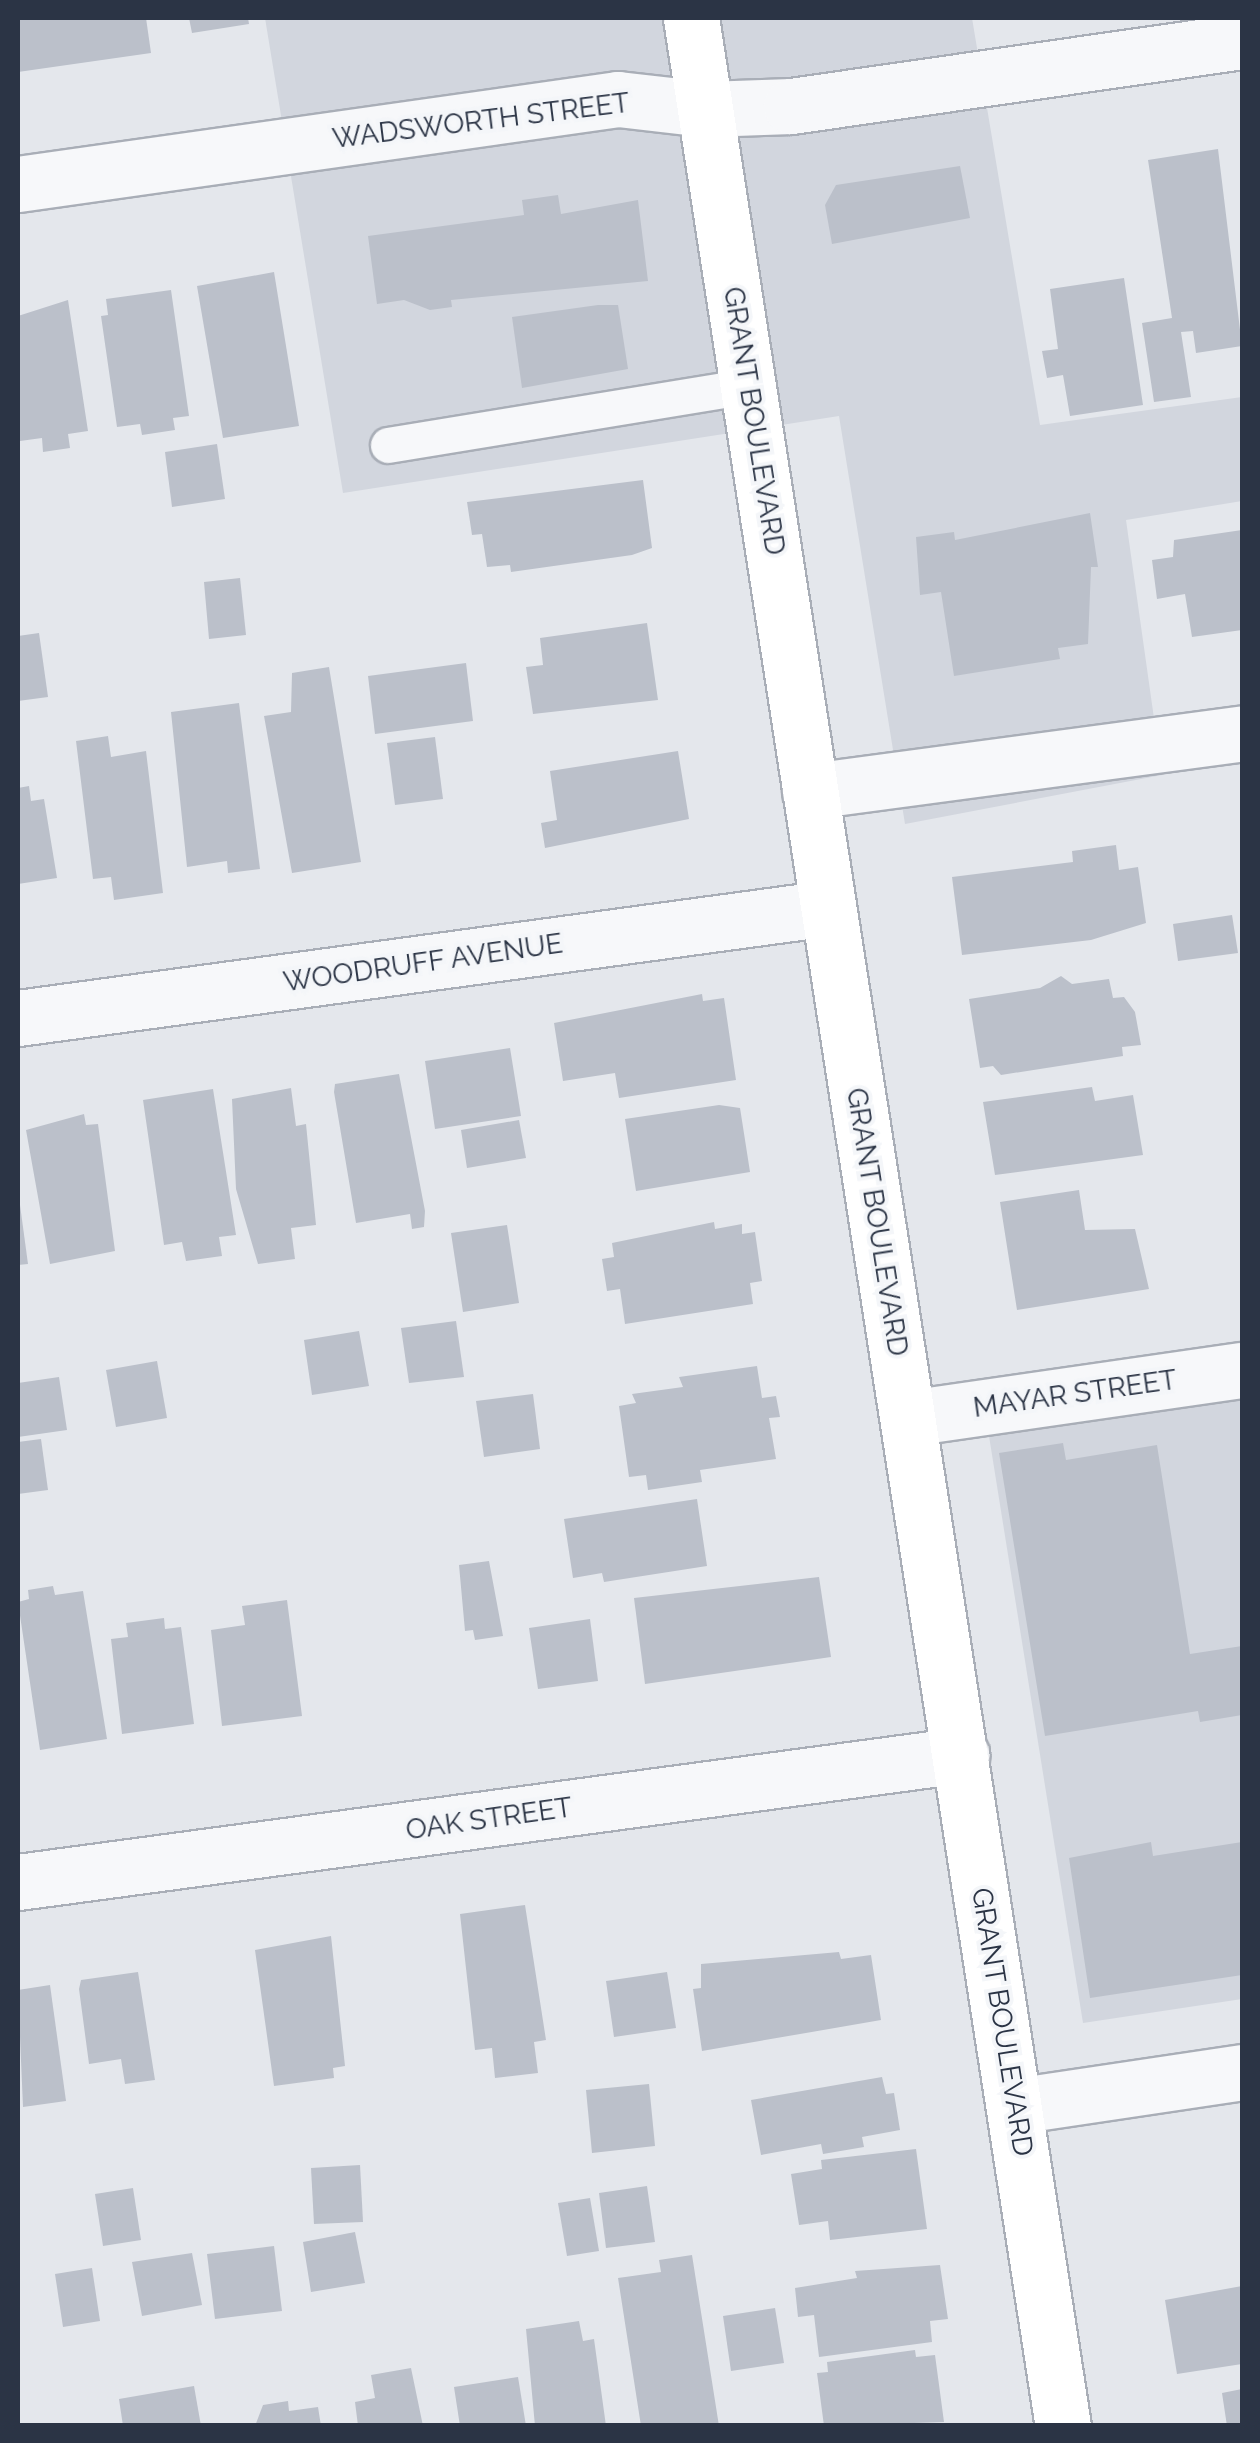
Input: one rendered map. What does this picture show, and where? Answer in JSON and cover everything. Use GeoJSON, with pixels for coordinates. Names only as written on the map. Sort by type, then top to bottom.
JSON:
{"type":"FeatureCollection","features":[{"type":"Feature","properties":{"kind":"street","name":"GRANT BOULEVARD"},"geometry":{"type":"LineString","coordinates":[[692,18],[1064,2426]]}},
{"type":"Feature","properties":{"kind":"street","name":"WADSWORTH STREET"},"geometry":{"type":"LineString","coordinates":[[18,184],[618,99],[706,109],[791,106],[1242,41]]}},
{"type":"Feature","properties":{"kind":"street"},"geometry":{"type":"LineString","coordinates":[[810,791],[1242,733]]}},
{"type":"Feature","properties":{"kind":"street","name":"WOODRUFF AVENUE"},"geometry":{"type":"LineString","coordinates":[[18,1018],[828,908]]}},
{"type":"Feature","properties":{"kind":"street","name":"MAYAR STREET"},"geometry":{"type":"LineString","coordinates":[[908,1418],[1242,1370]]}},
{"type":"Feature","properties":{"kind":"street","name":"OAK STREET"},"geometry":{"type":"LineString","coordinates":[[18,1882],[961,1756]]}},
{"type":"Feature","properties":{"kind":"street"},"geometry":{"type":"LineString","coordinates":[[1015,2106],[1242,2072]]}},
{"type":"Feature","properties":{"kind":"lane"},"geometry":{"type":"LineString","coordinates":[[388,445],[749,386]]}},
{"type":"Feature","properties":{"kind":"shaded area"},"geometry":{"type":"Polygon","coordinates":[[[265,18],[972,18],[1040,425],[1242,397],[1242,501],[1126,520],[1162,775],[905,824],[839,416],[343,493],[265,18]]]}},
{"type":"Feature","properties":{"kind":"shaded area"},"geometry":{"type":"Polygon","coordinates":[[[1242,1398],[1242,1999],[1083,2023],[989,1436],[1242,1398]]]}},
{"type":"Feature","properties":{"kind":"building"},"geometry":{"type":"Polygon","coordinates":[[[18,18],[146,18],[151,53],[18,72],[18,18]]]}},
{"type":"Feature","properties":{"kind":"building"},"geometry":{"type":"Polygon","coordinates":[[[189,18],[248,18],[249,24],[192,33],[189,18]]]}},
{"type":"Feature","properties":{"kind":"building"},"geometry":{"type":"Polygon","coordinates":[[[1218,149],[1242,346],[1196,353],[1193,331],[1181,332],[1191,397],[1154,402],[1142,323],[1172,318],[1148,160],[1218,149]]]}},
{"type":"Feature","properties":{"kind":"building"},"geometry":{"type":"Polygon","coordinates":[[[960,166],[970,218],[832,244],[825,205],[836,185],[960,166]]]}},
{"type":"Feature","properties":{"kind":"building"},"geometry":{"type":"Polygon","coordinates":[[[558,195],[561,214],[638,200],[648,281],[451,300],[452,307],[430,310],[404,300],[377,304],[368,236],[524,215],[522,200],[558,195]]]}},
{"type":"Feature","properties":{"kind":"building"},"geometry":{"type":"Polygon","coordinates":[[[274,272],[299,426],[223,438],[197,286],[274,272]]]}},
{"type":"Feature","properties":{"kind":"building"},"geometry":{"type":"Polygon","coordinates":[[[1124,278],[1143,405],[1070,416],[1063,375],[1047,378],[1042,351],[1058,349],[1050,289],[1124,278]]]}},
{"type":"Feature","properties":{"kind":"building"},"geometry":{"type":"Polygon","coordinates":[[[171,290],[189,416],[173,418],[175,430],[142,435],[140,424],[117,427],[101,316],[108,315],[106,299],[171,290]]]}},
{"type":"Feature","properties":{"kind":"building"},"geometry":{"type":"Polygon","coordinates":[[[68,300],[88,431],[68,434],[70,448],[43,452],[42,438],[20,441],[18,316],[68,300]]]}},
{"type":"Feature","properties":{"kind":"building"},"geometry":{"type":"Polygon","coordinates":[[[618,305],[628,369],[522,388],[512,317],[618,305]]]}},
{"type":"Feature","properties":{"kind":"building"},"geometry":{"type":"Polygon","coordinates":[[[217,444],[225,499],[172,507],[165,452],[217,444]]]}},
{"type":"Feature","properties":{"kind":"building"},"geometry":{"type":"Polygon","coordinates":[[[643,480],[652,548],[632,555],[511,572],[510,565],[487,567],[482,534],[472,535],[467,502],[643,480]]]}},
{"type":"Feature","properties":{"kind":"building"},"geometry":{"type":"Polygon","coordinates":[[[1090,513],[1098,567],[1091,567],[1088,644],[1058,648],[1060,659],[954,676],[941,592],[920,595],[916,537],[954,532],[955,540],[1090,513]]]}},
{"type":"Feature","properties":{"kind":"building"},"geometry":{"type":"Polygon","coordinates":[[[1242,530],[1242,630],[1192,637],[1185,594],[1157,599],[1152,560],[1173,557],[1174,540],[1242,530]]]}},
{"type":"Feature","properties":{"kind":"building"},"geometry":{"type":"Polygon","coordinates":[[[240,578],[246,635],[209,639],[204,582],[240,578]]]}},
{"type":"Feature","properties":{"kind":"building"},"geometry":{"type":"Polygon","coordinates":[[[647,623],[658,700],[533,714],[526,667],[543,665],[540,638],[647,623]]]}},
{"type":"Feature","properties":{"kind":"building"},"geometry":{"type":"Polygon","coordinates":[[[39,633],[48,697],[18,701],[18,636],[39,633]]]}},
{"type":"Feature","properties":{"kind":"building"},"geometry":{"type":"Polygon","coordinates":[[[466,663],[473,721],[375,734],[368,676],[466,663]]]}},
{"type":"Feature","properties":{"kind":"building"},"geometry":{"type":"Polygon","coordinates":[[[329,667],[361,862],[292,873],[264,716],[291,712],[292,673],[329,667]]]}},
{"type":"Feature","properties":{"kind":"building"},"geometry":{"type":"Polygon","coordinates":[[[239,703],[260,869],[228,873],[227,861],[187,867],[171,712],[239,703]]]}},
{"type":"Feature","properties":{"kind":"building"},"geometry":{"type":"Polygon","coordinates":[[[108,736],[111,757],[146,751],[163,893],[114,900],[111,877],[93,879],[76,741],[108,736]]]}},
{"type":"Feature","properties":{"kind":"building"},"geometry":{"type":"Polygon","coordinates":[[[435,737],[443,799],[395,805],[387,743],[435,737]]]}},
{"type":"Feature","properties":{"kind":"building"},"geometry":{"type":"Polygon","coordinates":[[[678,751],[689,819],[545,848],[541,823],[557,820],[550,771],[678,751]]]}},
{"type":"Feature","properties":{"kind":"building"},"geometry":{"type":"Polygon","coordinates":[[[29,786],[31,801],[44,799],[57,878],[18,884],[18,788],[29,786]]]}},
{"type":"Feature","properties":{"kind":"building"},"geometry":{"type":"Polygon","coordinates":[[[1116,845],[1119,870],[1138,867],[1146,923],[1091,940],[962,955],[952,877],[1073,862],[1072,851],[1116,845]]]}},
{"type":"Feature","properties":{"kind":"building"},"geometry":{"type":"Polygon","coordinates":[[[1232,915],[1238,953],[1178,961],[1173,924],[1232,915]]]}},
{"type":"Feature","properties":{"kind":"building"},"geometry":{"type":"Polygon","coordinates":[[[1061,976],[1072,984],[1109,979],[1113,998],[1124,997],[1135,1012],[1141,1045],[1122,1047],[1123,1056],[1001,1075],[993,1066],[980,1068],[969,999],[1040,988],[1061,976]]]}},
{"type":"Feature","properties":{"kind":"building"},"geometry":{"type":"Polygon","coordinates":[[[702,994],[703,1001],[724,998],[736,1080],[619,1098],[615,1073],[563,1081],[554,1023],[702,994]]]}},
{"type":"Feature","properties":{"kind":"building"},"geometry":{"type":"Polygon","coordinates":[[[510,1048],[521,1116],[435,1129],[425,1061],[510,1048]]]}},
{"type":"Feature","properties":{"kind":"building"},"geometry":{"type":"Polygon","coordinates":[[[399,1074],[425,1211],[424,1227],[412,1229],[410,1214],[356,1223],[334,1092],[335,1084],[399,1074]]]}},
{"type":"Feature","properties":{"kind":"building"},"geometry":{"type":"Polygon","coordinates":[[[1092,1087],[1095,1101],[1133,1095],[1143,1155],[995,1175],[983,1102],[1092,1087]]]}},
{"type":"Feature","properties":{"kind":"building"},"geometry":{"type":"Polygon","coordinates":[[[291,1088],[296,1126],[306,1124],[316,1225],[291,1228],[295,1259],[258,1264],[236,1189],[232,1099],[291,1088]]]}},
{"type":"Feature","properties":{"kind":"building"},"geometry":{"type":"Polygon","coordinates":[[[213,1089],[236,1235],[219,1237],[222,1256],[186,1261],[182,1242],[164,1245],[143,1100],[213,1089]]]}},
{"type":"Feature","properties":{"kind":"building"},"geometry":{"type":"Polygon","coordinates":[[[719,1105],[740,1108],[750,1172],[636,1191],[625,1119],[719,1105]]]}},
{"type":"Feature","properties":{"kind":"building"},"geometry":{"type":"Polygon","coordinates":[[[84,1114],[86,1125],[98,1124],[115,1251],[50,1264],[26,1130],[84,1114]]]}},
{"type":"Feature","properties":{"kind":"building"},"geometry":{"type":"Polygon","coordinates":[[[519,1120],[526,1158],[467,1168],[461,1130],[519,1120]]]}},
{"type":"Feature","properties":{"kind":"building"},"geometry":{"type":"Polygon","coordinates":[[[1079,1190],[1085,1230],[1135,1229],[1149,1289],[1017,1310],[1000,1202],[1079,1190]]]}},
{"type":"Feature","properties":{"kind":"building"},"geometry":{"type":"Polygon","coordinates":[[[18,1206],[28,1264],[18,1265],[18,1206]]]}},
{"type":"Feature","properties":{"kind":"building"},"geometry":{"type":"Polygon","coordinates":[[[714,1222],[715,1229],[742,1224],[742,1234],[755,1232],[762,1281],[750,1283],[753,1304],[625,1324],[620,1289],[607,1291],[602,1259],[614,1257],[612,1243],[714,1222]]]}},
{"type":"Feature","properties":{"kind":"building"},"geometry":{"type":"Polygon","coordinates":[[[507,1225],[519,1303],[463,1312],[451,1233],[507,1225]]]}},
{"type":"Feature","properties":{"kind":"building"},"geometry":{"type":"Polygon","coordinates":[[[456,1321],[464,1377],[409,1383],[401,1328],[456,1321]]]}},
{"type":"Feature","properties":{"kind":"building"},"geometry":{"type":"Polygon","coordinates":[[[359,1331],[369,1386],[312,1395],[304,1340],[359,1331]]]}},
{"type":"Feature","properties":{"kind":"building"},"geometry":{"type":"Polygon","coordinates":[[[157,1361],[167,1418],[116,1427],[106,1370],[157,1361]]]}},
{"type":"Feature","properties":{"kind":"building"},"geometry":{"type":"Polygon","coordinates":[[[757,1366],[762,1398],[776,1396],[780,1417],[769,1418],[776,1459],[700,1470],[702,1482],[648,1490],[646,1475],[629,1477],[619,1406],[636,1403],[632,1394],[683,1387],[679,1377],[757,1366]]]}},
{"type":"Feature","properties":{"kind":"building"},"geometry":{"type":"Polygon","coordinates":[[[59,1377],[67,1430],[18,1437],[18,1383],[59,1377]]]}},
{"type":"Feature","properties":{"kind":"building"},"geometry":{"type":"Polygon","coordinates":[[[533,1394],[540,1449],[484,1457],[476,1401],[533,1394]]]}},
{"type":"Feature","properties":{"kind":"building"},"geometry":{"type":"Polygon","coordinates":[[[41,1439],[48,1490],[18,1494],[18,1442],[41,1439]]]}},
{"type":"Feature","properties":{"kind":"building"},"geometry":{"type":"Polygon","coordinates":[[[1063,1443],[1066,1460],[1157,1445],[1190,1654],[1242,1646],[1242,1715],[1200,1722],[1198,1711],[1045,1736],[999,1453],[1063,1443]]]}},
{"type":"Feature","properties":{"kind":"building"},"geometry":{"type":"Polygon","coordinates":[[[697,1499],[707,1566],[604,1582],[602,1573],[573,1578],[564,1519],[697,1499]]]}},
{"type":"Feature","properties":{"kind":"building"},"geometry":{"type":"Polygon","coordinates":[[[489,1561],[503,1636],[475,1640],[473,1630],[465,1631],[459,1565],[489,1561]]]}},
{"type":"Feature","properties":{"kind":"building"},"geometry":{"type":"Polygon","coordinates":[[[819,1577],[831,1657],[645,1684],[634,1598],[819,1577]]]}},
{"type":"Feature","properties":{"kind":"building"},"geometry":{"type":"Polygon","coordinates":[[[53,1586],[55,1595],[83,1591],[107,1739],[40,1750],[18,1602],[29,1599],[28,1590],[53,1586]]]}},
{"type":"Feature","properties":{"kind":"building"},"geometry":{"type":"Polygon","coordinates":[[[287,1600],[302,1716],[222,1726],[211,1630],[245,1625],[242,1606],[287,1600]]]}},
{"type":"Feature","properties":{"kind":"building"},"geometry":{"type":"Polygon","coordinates":[[[164,1618],[165,1629],[181,1627],[194,1724],[122,1734],[111,1639],[128,1637],[126,1623],[164,1618]]]}},
{"type":"Feature","properties":{"kind":"building"},"geometry":{"type":"Polygon","coordinates":[[[590,1619],[598,1681],[538,1689],[529,1628],[590,1619]]]}},
{"type":"Feature","properties":{"kind":"building"},"geometry":{"type":"Polygon","coordinates":[[[1151,1842],[1153,1856],[1242,1842],[1242,1975],[1090,1998],[1069,1858],[1151,1842]]]}},
{"type":"Feature","properties":{"kind":"building"},"geometry":{"type":"Polygon","coordinates":[[[525,1905],[546,2040],[534,2042],[538,2073],[495,2078],[492,2048],[475,2050],[460,1914],[525,1905]]]}},
{"type":"Feature","properties":{"kind":"building"},"geometry":{"type":"Polygon","coordinates":[[[331,1936],[345,2066],[333,2068],[334,2078],[274,2086],[255,1950],[331,1936]]]}},
{"type":"Feature","properties":{"kind":"building"},"geometry":{"type":"Polygon","coordinates":[[[839,1952],[841,1959],[871,1955],[881,2020],[702,2051],[693,1989],[701,1988],[701,1964],[839,1952]]]}},
{"type":"Feature","properties":{"kind":"building"},"geometry":{"type":"Polygon","coordinates":[[[138,1972],[155,2080],[125,2084],[121,2059],[89,2064],[79,1989],[81,1980],[138,1972]]]}},
{"type":"Feature","properties":{"kind":"building"},"geometry":{"type":"Polygon","coordinates":[[[667,1972],[676,2028],[614,2037],[606,1981],[667,1972]]]}},
{"type":"Feature","properties":{"kind":"building"},"geometry":{"type":"Polygon","coordinates":[[[50,1985],[66,2101],[23,2107],[18,1990],[50,1985]]]}},
{"type":"Feature","properties":{"kind":"building"},"geometry":{"type":"Polygon","coordinates":[[[882,2077],[886,2094],[894,2093],[900,2130],[862,2137],[864,2147],[823,2154],[821,2144],[761,2155],[751,2100],[882,2077]]]}},
{"type":"Feature","properties":{"kind":"building"},"geometry":{"type":"Polygon","coordinates":[[[649,2084],[655,2146],[592,2153],[586,2090],[649,2084]]]}},
{"type":"Feature","properties":{"kind":"building"},"geometry":{"type":"Polygon","coordinates":[[[916,2149],[927,2229],[830,2240],[828,2221],[799,2225],[791,2174],[822,2169],[821,2160],[916,2149]]]}},
{"type":"Feature","properties":{"kind":"building"},"geometry":{"type":"Polygon","coordinates":[[[360,2165],[363,2222],[314,2224],[311,2168],[360,2165]]]}},
{"type":"Feature","properties":{"kind":"building"},"geometry":{"type":"Polygon","coordinates":[[[647,2186],[655,2242],[606,2248],[599,2193],[647,2186]]]}},
{"type":"Feature","properties":{"kind":"building"},"geometry":{"type":"Polygon","coordinates":[[[133,2188],[141,2240],[103,2246],[95,2194],[133,2188]]]}},
{"type":"Feature","properties":{"kind":"building"},"geometry":{"type":"Polygon","coordinates":[[[590,2198],[599,2251],[567,2256],[558,2203],[590,2198]]]}},
{"type":"Feature","properties":{"kind":"building"},"geometry":{"type":"Polygon","coordinates":[[[355,2232],[365,2283],[311,2292],[303,2242],[355,2232]]]}},
{"type":"Feature","properties":{"kind":"building"},"geometry":{"type":"Polygon","coordinates":[[[274,2246],[282,2311],[215,2319],[207,2254],[274,2246]]]}},
{"type":"Feature","properties":{"kind":"building"},"geometry":{"type":"Polygon","coordinates":[[[192,2253],[202,2305],[142,2316],[132,2262],[192,2253]]]}},
{"type":"Feature","properties":{"kind":"building"},"geometry":{"type":"Polygon","coordinates":[[[692,2255],[719,2426],[641,2426],[618,2278],[661,2272],[659,2260],[692,2255]]]}},
{"type":"Feature","properties":{"kind":"building"},"geometry":{"type":"Polygon","coordinates":[[[940,2265],[948,2319],[930,2321],[932,2342],[819,2357],[814,2315],[798,2317],[795,2288],[857,2278],[855,2271],[940,2265]]]}},
{"type":"Feature","properties":{"kind":"building"},"geometry":{"type":"Polygon","coordinates":[[[92,2268],[100,2321],[63,2327],[55,2274],[92,2268]]]}},
{"type":"Feature","properties":{"kind":"building"},"geometry":{"type":"Polygon","coordinates":[[[1242,2286],[1242,2364],[1177,2374],[1165,2300],[1242,2286]]]}},
{"type":"Feature","properties":{"kind":"building"},"geometry":{"type":"Polygon","coordinates":[[[775,2308],[784,2363],[731,2371],[723,2316],[775,2308]]]}},
{"type":"Feature","properties":{"kind":"building"},"geometry":{"type":"Polygon","coordinates":[[[579,2321],[583,2341],[594,2339],[606,2426],[535,2426],[526,2329],[579,2321]]]}},
{"type":"Feature","properties":{"kind":"building"},"geometry":{"type":"Polygon","coordinates":[[[915,2350],[916,2357],[935,2355],[944,2422],[824,2426],[817,2373],[828,2372],[827,2362],[915,2350]]]}},
{"type":"Feature","properties":{"kind":"building"},"geometry":{"type":"Polygon","coordinates":[[[411,2368],[423,2426],[358,2426],[355,2402],[375,2398],[371,2375],[411,2368]]]}},
{"type":"Feature","properties":{"kind":"building"},"geometry":{"type":"Polygon","coordinates":[[[518,2377],[526,2426],[460,2426],[454,2387],[518,2377]]]}},
{"type":"Feature","properties":{"kind":"building"},"geometry":{"type":"Polygon","coordinates":[[[194,2386],[201,2426],[123,2426],[119,2399],[194,2386]]]}},
{"type":"Feature","properties":{"kind":"building"},"geometry":{"type":"Polygon","coordinates":[[[1242,2389],[1242,2426],[1227,2426],[1222,2393],[1242,2389]]]}},
{"type":"Feature","properties":{"kind":"building"},"geometry":{"type":"Polygon","coordinates":[[[288,2401],[289,2411],[318,2407],[321,2426],[255,2426],[263,2405],[288,2401]]]}}]}
